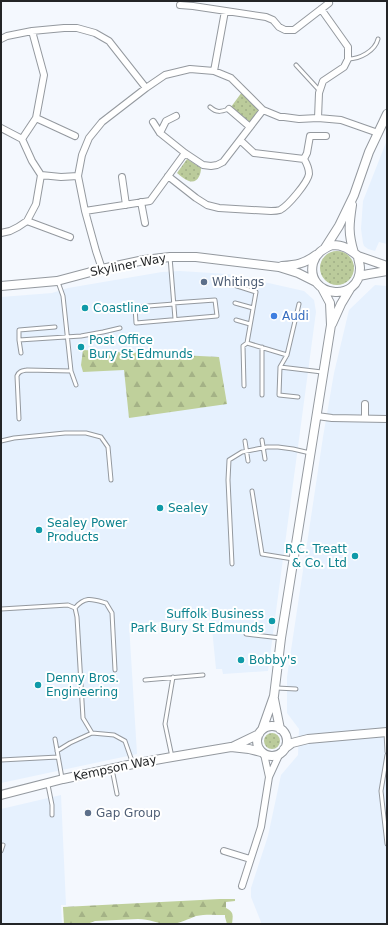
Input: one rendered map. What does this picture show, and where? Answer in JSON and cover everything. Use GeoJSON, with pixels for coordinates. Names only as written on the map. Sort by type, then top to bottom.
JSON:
{"type":"FeatureCollection","features":[{"type":"Feature","properties":{"kind":"street"},"geometry":{"type":"LineString","coordinates":[[180,5],[266,17],[273,20],[279,27],[285,30],[294,30],[330,3]]}},
{"type":"Feature","properties":{"kind":"street"},"geometry":{"type":"LineString","coordinates":[[318,118],[318,105],[323,81],[344,67],[348,59],[348,47],[321,9]]}},
{"type":"Feature","properties":{"kind":"street"},"geometry":{"type":"LineString","coordinates":[[214,70],[225,11]]}},
{"type":"Feature","properties":{"kind":"street"},"geometry":{"type":"LineString","coordinates":[[1,39],[7,36],[32,31],[64,28],[77,28],[95,33],[109,41],[146,88]]}},
{"type":"Feature","properties":{"kind":"street"},"geometry":{"type":"LineString","coordinates":[[22,139],[36,118],[44,75],[32,31]]}},
{"type":"Feature","properties":{"kind":"street"},"geometry":{"type":"LineString","coordinates":[[102,269],[85,212],[78,176],[82,155],[89,138],[102,122],[165,75],[190,69],[214,70],[230,78],[263,110],[284,117],[299,119],[318,118],[341,120],[378,134]]}},
{"type":"Feature","properties":{"kind":"street"},"geometry":{"type":"LineString","coordinates":[[229,109],[250,127]]}},
{"type":"Feature","properties":{"kind":"street"},"geometry":{"type":"LineString","coordinates":[[153,122],[160,134],[185,153],[203,165],[211,166],[223,162],[263,110]]}},
{"type":"Feature","properties":{"kind":"street"},"geometry":{"type":"LineString","coordinates":[[354,195],[349,229],[350,238],[360,268],[359,276],[356,282],[345,291],[329,292],[316,282],[312,267],[314,260],[339,226],[354,195],[369,152],[387,114]]}},
{"type":"Feature","properties":{"kind":"street"},"geometry":{"type":"LineString","coordinates":[[160,134],[166,121],[176,116]]}},
{"type":"Feature","properties":{"kind":"street"},"geometry":{"type":"LineString","coordinates":[[36,118],[75,136]]}},
{"type":"Feature","properties":{"kind":"street"},"geometry":{"type":"LineString","coordinates":[[1,128],[22,139],[32,161],[41,175],[36,204],[26,221],[10,231],[1,233]]}},
{"type":"Feature","properties":{"kind":"street"},"geometry":{"type":"LineString","coordinates":[[304,159],[307,153],[310,136],[326,136]]}},
{"type":"Feature","properties":{"kind":"street"},"geometry":{"type":"LineString","coordinates":[[240,140],[254,153],[304,159]]}},
{"type":"Feature","properties":{"kind":"street"},"geometry":{"type":"LineString","coordinates":[[85,212],[150,201],[185,153]]}},
{"type":"Feature","properties":{"kind":"street"},"geometry":{"type":"LineString","coordinates":[[168,176],[207,205],[219,208],[271,211],[280,210],[285,207],[306,183],[309,175],[308,166],[304,159]]}},
{"type":"Feature","properties":{"kind":"street"},"geometry":{"type":"LineString","coordinates":[[41,175],[78,176]]}},
{"type":"Feature","properties":{"kind":"street"},"geometry":{"type":"LineString","coordinates":[[122,177],[126,205]]}},
{"type":"Feature","properties":{"kind":"street"},"geometry":{"type":"LineString","coordinates":[[141,202],[145,222]]}},
{"type":"Feature","properties":{"kind":"street"},"geometry":{"type":"LineString","coordinates":[[26,221],[70,237]]}},
{"type":"Feature","properties":{"kind":"street"},"geometry":{"type":"LineString","coordinates":[[322,250],[332,245],[340,245],[348,248],[356,254],[384,264],[387,267]]}},
{"type":"Feature","properties":{"kind":"street","name":"Skyliner Way"},"geometry":{"type":"LineString","coordinates":[[1,286],[57,281],[144,260],[170,257],[196,257],[279,266],[299,264],[309,261],[322,250]]}},
{"type":"Feature","properties":{"kind":"street","name":"Skyliner Way"},"geometry":{"type":"LineString","coordinates":[[279,266],[316,282]]}},
{"type":"Feature","properties":{"kind":"street"},"geometry":{"type":"LineString","coordinates":[[359,276],[387,271]]}},
{"type":"Feature","properties":{"kind":"street"},"geometry":{"type":"LineString","coordinates":[[331,325],[351,287]]}},
{"type":"Feature","properties":{"kind":"street"},"geometry":{"type":"LineString","coordinates":[[322,288],[330,303],[331,325],[293,559],[274,692],[257,738],[257,743],[258,748],[263,753],[272,756],[282,751],[292,743],[308,739],[386,732]]}},
{"type":"Feature","properties":{"kind":"street"},"geometry":{"type":"LineString","coordinates":[[365,404],[365,418]]}},
{"type":"Feature","properties":{"kind":"street"},"geometry":{"type":"LineString","coordinates":[[317,416],[332,418],[387,419]]}},
{"type":"Feature","properties":{"kind":"street"},"geometry":{"type":"LineString","coordinates":[[242,886],[261,826],[269,778],[287,741],[276,715],[274,692]]}},
{"type":"Feature","properties":{"kind":"street"},"geometry":{"type":"LineString","coordinates":[[260,732],[271,726],[276,727],[294,737],[308,739]]}},
{"type":"Feature","properties":{"kind":"street","name":"Kempson Way"},"geometry":{"type":"LineString","coordinates":[[231,747],[260,732]]}},
{"type":"Feature","properties":{"kind":"street","name":"Kempson Way"},"geometry":{"type":"LineString","coordinates":[[1,795],[112,768],[231,747],[249,749],[263,753]]}},
{"type":"Feature","properties":{"kind":"street"},"geometry":{"type":"LineString","coordinates":[[263,753],[269,778]]}},
{"type":"Feature","properties":{"kind":"street"},"geometry":{"type":"LineString","coordinates":[[224,851],[250,859]]}},
{"type":"Feature","properties":{"kind":"lane"},"geometry":{"type":"LineString","coordinates":[[348,59],[358,58],[372,49],[377,43],[378,39]]}},
{"type":"Feature","properties":{"kind":"lane"},"geometry":{"type":"LineString","coordinates":[[296,65],[320,91]]}},
{"type":"Feature","properties":{"kind":"lane"},"geometry":{"type":"LineString","coordinates":[[210,106],[218,112],[229,109]]}},
{"type":"Feature","properties":{"kind":"lane"},"geometry":{"type":"LineString","coordinates":[[170,257],[175,319]]}},
{"type":"Feature","properties":{"kind":"lane"},"geometry":{"type":"LineString","coordinates":[[57,281],[63,296],[71,371],[76,384]]}},
{"type":"Feature","properties":{"kind":"lane"},"geometry":{"type":"LineString","coordinates":[[234,285],[256,292],[247,343],[243,346],[244,386]]}},
{"type":"Feature","properties":{"kind":"lane"},"geometry":{"type":"LineString","coordinates":[[215,300],[217,316],[175,319],[136,323],[135,308],[215,300]]}},
{"type":"Feature","properties":{"kind":"lane"},"geometry":{"type":"LineString","coordinates":[[235,303],[253,308]]}},
{"type":"Feature","properties":{"kind":"lane"},"geometry":{"type":"LineString","coordinates":[[298,397],[279,395],[280,367],[287,355],[299,304]]}},
{"type":"Feature","properties":{"kind":"lane"},"geometry":{"type":"LineString","coordinates":[[236,320],[250,324]]}},
{"type":"Feature","properties":{"kind":"lane"},"geometry":{"type":"LineString","coordinates":[[21,354],[19,330],[55,327]]}},
{"type":"Feature","properties":{"kind":"lane"},"geometry":{"type":"LineString","coordinates":[[20,340],[81,336],[120,328]]}},
{"type":"Feature","properties":{"kind":"lane"},"geometry":{"type":"LineString","coordinates":[[247,343],[287,355]]}},
{"type":"Feature","properties":{"kind":"lane"},"geometry":{"type":"LineString","coordinates":[[262,348],[262,395]]}},
{"type":"Feature","properties":{"kind":"lane"},"geometry":{"type":"LineString","coordinates":[[280,367],[324,372]]}},
{"type":"Feature","properties":{"kind":"lane"},"geometry":{"type":"LineString","coordinates":[[20,419],[18,373],[27,370],[71,371]]}},
{"type":"Feature","properties":{"kind":"lane"},"geometry":{"type":"LineString","coordinates":[[1,441],[14,438],[64,433],[86,433],[101,437],[108,447],[111,480]]}},
{"type":"Feature","properties":{"kind":"lane"},"geometry":{"type":"LineString","coordinates":[[262,440],[265,459]]}},
{"type":"Feature","properties":{"kind":"lane"},"geometry":{"type":"LineString","coordinates":[[245,441],[248,461]]}},
{"type":"Feature","properties":{"kind":"lane"},"geometry":{"type":"LineString","coordinates":[[232,564],[228,480],[229,460],[242,452],[263,448],[278,447],[310,453]]}},
{"type":"Feature","properties":{"kind":"lane"},"geometry":{"type":"LineString","coordinates":[[252,491],[262,554],[293,559]]}},
{"type":"Feature","properties":{"kind":"lane"},"geometry":{"type":"LineString","coordinates":[[92,733],[83,718],[77,617],[75,608],[80,601],[95,600],[106,603],[112,613],[115,670]]}},
{"type":"Feature","properties":{"kind":"lane"},"geometry":{"type":"LineString","coordinates":[[1,609],[68,606],[75,608]]}},
{"type":"Feature","properties":{"kind":"lane"},"geometry":{"type":"LineString","coordinates":[[246,634],[281,638]]}},
{"type":"Feature","properties":{"kind":"lane"},"geometry":{"type":"LineString","coordinates":[[145,680],[203,675]]}},
{"type":"Feature","properties":{"kind":"lane"},"geometry":{"type":"LineString","coordinates":[[172,757],[165,724],[173,678]]}},
{"type":"Feature","properties":{"kind":"lane"},"geometry":{"type":"LineString","coordinates":[[274,692],[296,689]]}},
{"type":"Feature","properties":{"kind":"lane"},"geometry":{"type":"LineString","coordinates":[[386,732],[387,752]]}},
{"type":"Feature","properties":{"kind":"lane"},"geometry":{"type":"LineString","coordinates":[[57,751],[92,733],[114,736],[125,741],[133,764]]}},
{"type":"Feature","properties":{"kind":"lane"},"geometry":{"type":"LineString","coordinates":[[55,739],[63,779]]}},
{"type":"Feature","properties":{"kind":"lane"},"geometry":{"type":"LineString","coordinates":[[387,755],[381,791],[387,844]]}},
{"type":"Feature","properties":{"kind":"lane"},"geometry":{"type":"LineString","coordinates":[[1,760],[58,756]]}},
{"type":"Feature","properties":{"kind":"lane"},"geometry":{"type":"LineString","coordinates":[[112,768],[117,794]]}},
{"type":"Feature","properties":{"kind":"lane"},"geometry":{"type":"LineString","coordinates":[[47,783],[52,805],[52,815]]}},
{"type":"Feature","properties":{"kind":"lane"},"geometry":{"type":"LineString","coordinates":[[382,804],[387,804]]}},
{"type":"Feature","properties":{"kind":"lane"},"geometry":{"type":"LineString","coordinates":[[1,851],[3,845]]}},
{"type":"Feature","properties":{"kind":"shaded area"},"geometry":{"type":"Polygon","coordinates":[[[387,140],[387,244],[379,242],[375,251],[368,249],[363,243],[361,229],[363,201],[387,140]]]}},
{"type":"Feature","properties":{"kind":"shaded area"},"geometry":{"type":"Polygon","coordinates":[[[180,271],[228,274],[304,291],[314,300],[316,312],[268,671],[223,674],[222,669],[216,669],[211,619],[129,624],[137,754],[1,783],[1,297],[52,293],[68,288],[162,272],[180,271]]]}},
{"type":"Feature","properties":{"kind":"shaded area"},"geometry":{"type":"Polygon","coordinates":[[[375,285],[387,286],[387,924],[261,924],[251,897],[251,888],[268,836],[281,775],[298,755],[299,729],[287,713],[287,677],[334,373],[349,310],[375,285]]]}},
{"type":"Feature","properties":{"kind":"shaded area"},"geometry":{"type":"Polygon","coordinates":[[[61,795],[66,905],[61,905],[62,924],[1,924],[1,809],[61,795]]]}},
{"type":"Feature","properties":{"kind":"green space"},"geometry":{"type":"Polygon","coordinates":[[[242,92],[260,110],[250,122],[231,107],[242,92]]]}},
{"type":"Feature","properties":{"kind":"green space"},"geometry":{"type":"Polygon","coordinates":[[[187,159],[201,168],[199,176],[192,182],[183,178],[177,173],[187,159]]]}},
{"type":"Feature","properties":{"kind":"green space"},"geometry":{"type":"Polygon","coordinates":[[[334,251],[340,251],[344,252],[351,258],[354,268],[353,275],[347,282],[340,285],[334,285],[330,284],[323,278],[320,271],[320,265],[321,261],[327,254],[334,251]]]}},
{"type":"Feature","properties":{"kind":"green space"},"geometry":{"type":"Polygon","coordinates":[[[83,350],[219,357],[227,404],[129,418],[124,370],[83,372],[81,365],[83,350]]]}},
{"type":"Feature","properties":{"kind":"green space"},"geometry":{"type":"Polygon","coordinates":[[[272,733],[278,735],[280,741],[278,747],[272,749],[266,747],[264,741],[266,735],[272,733]]]}},
{"type":"Feature","properties":{"kind":"green space"},"geometry":{"type":"Polygon","coordinates":[[[235,899],[235,901],[226,902],[226,908],[232,914],[232,924],[227,924],[225,915],[203,915],[172,924],[163,924],[138,919],[95,921],[87,924],[64,924],[63,907],[235,899]]]}},
{"type":"Feature","properties":{"kind":"place","name":"Whitings"},"geometry":{"type":"Point","coordinates":[204,282]}},
{"type":"Feature","properties":{"kind":"place","name":"Coastline"},"geometry":{"type":"Point","coordinates":[85,308]}},
{"type":"Feature","properties":{"kind":"place","name":"Audi"},"geometry":{"type":"Point","coordinates":[274,316]}},
{"type":"Feature","properties":{"kind":"place","name":"Post Office Bury St Edmunds"},"geometry":{"type":"Point","coordinates":[81,347]}},
{"type":"Feature","properties":{"kind":"place","name":"Sealey"},"geometry":{"type":"Point","coordinates":[160,508]}},
{"type":"Feature","properties":{"kind":"place","name":"Sealey Power Products"},"geometry":{"type":"Point","coordinates":[39,530]}},
{"type":"Feature","properties":{"kind":"place","name":"R.C. Treatt & Co. Ltd"},"geometry":{"type":"Point","coordinates":[355,556]}},
{"type":"Feature","properties":{"kind":"place","name":"Suffolk Business Park Bury St Edmunds"},"geometry":{"type":"Point","coordinates":[272,621]}},
{"type":"Feature","properties":{"kind":"place","name":"Bobby's"},"geometry":{"type":"Point","coordinates":[241,660]}},
{"type":"Feature","properties":{"kind":"place","name":"Denny Bros. Engineering"},"geometry":{"type":"Point","coordinates":[38,685]}},
{"type":"Feature","properties":{"kind":"place","name":"Gap Group"},"geometry":{"type":"Point","coordinates":[88,813]}}]}
